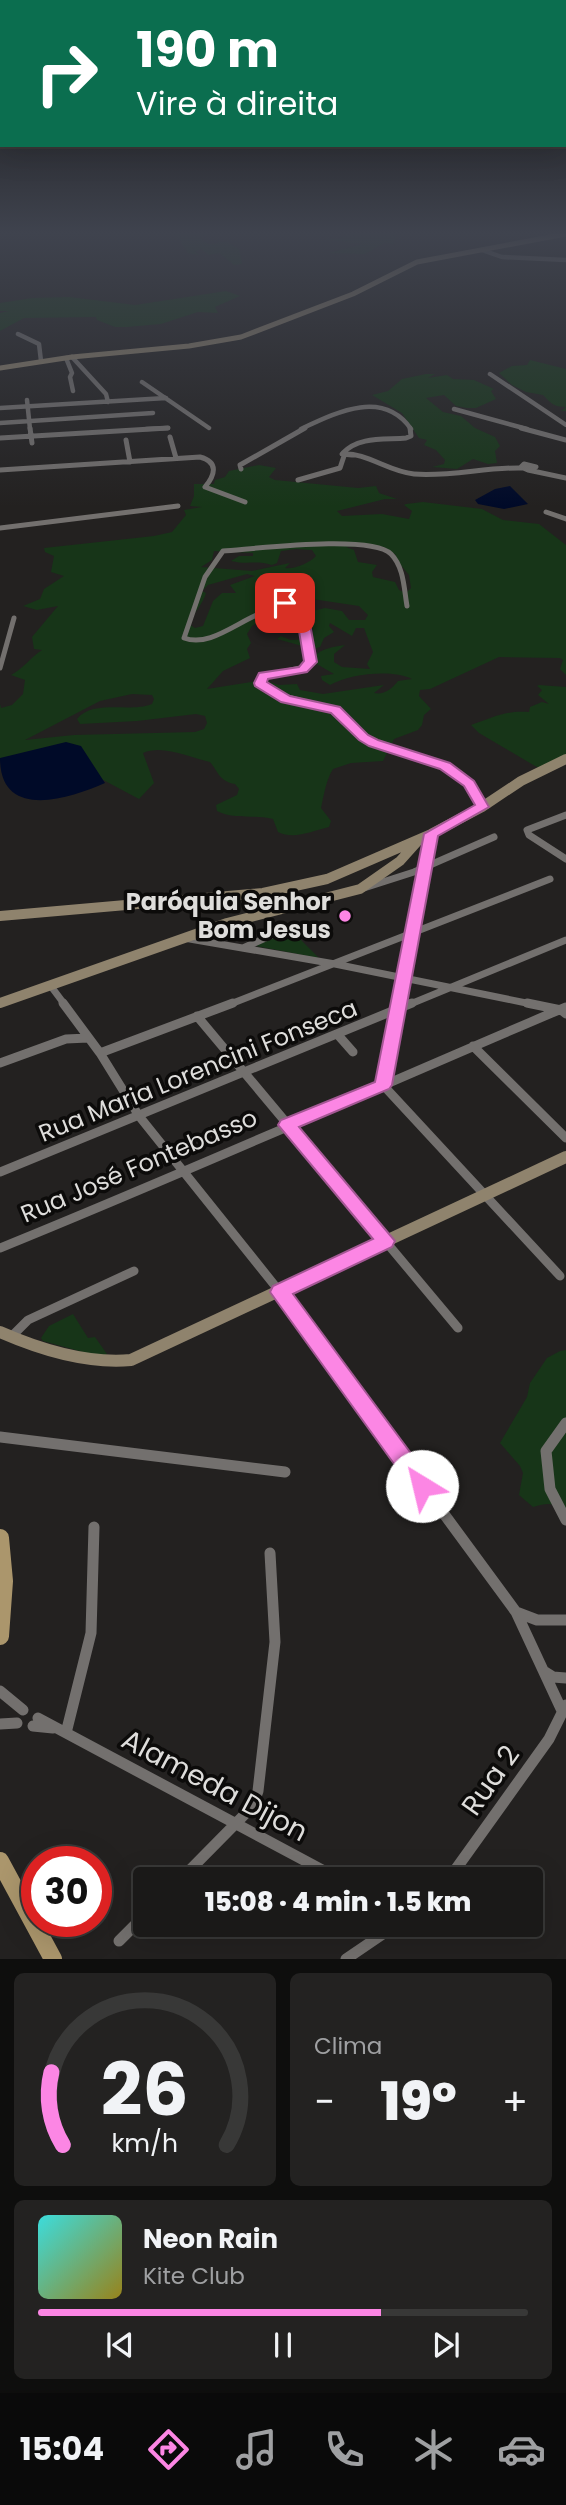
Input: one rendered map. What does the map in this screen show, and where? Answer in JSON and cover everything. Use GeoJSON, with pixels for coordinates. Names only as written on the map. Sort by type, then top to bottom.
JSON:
{"type":"FeatureCollection","features":[{"type":"Feature","properties":{"kind":"main road"},"geometry":{"type":"LineString","coordinates":[[0,368],[69,357],[189,346],[240,337],[279,324]]}},
{"type":"Feature","properties":{"kind":"main road"},"geometry":{"type":"LineString","coordinates":[[0,916],[280,891],[348,872],[418,841],[482,807],[521,780],[566,759]]}},
{"type":"Feature","properties":{"kind":"main road"},"geometry":{"type":"LineString","coordinates":[[0,1003],[252,915],[360,888],[400,861],[418,841]]}},
{"type":"Feature","properties":{"kind":"main road"},"geometry":{"type":"LineString","coordinates":[[5,1335],[25,1344],[96,1362],[131,1360],[566,1157]]}},
{"type":"Feature","properties":{"kind":"main road"},"geometry":{"type":"LineString","coordinates":[[0,1538],[4,1581],[0,1636]]}},
{"type":"Feature","properties":{"kind":"main road"},"geometry":{"type":"LineString","coordinates":[[0,1861],[53,1959]]}},
{"type":"Feature","properties":{"kind":"street"},"geometry":{"type":"LineString","coordinates":[[18,334],[39,344],[41,361]]}},
{"type":"Feature","properties":{"kind":"street"},"geometry":{"type":"LineString","coordinates":[[69,357],[73,391]]}},
{"type":"Feature","properties":{"kind":"street"},"geometry":{"type":"LineString","coordinates":[[69,357],[106,394],[108,402]]}},
{"type":"Feature","properties":{"kind":"street"},"geometry":{"type":"LineString","coordinates":[[490,374],[566,425]]}},
{"type":"Feature","properties":{"kind":"street"},"geometry":{"type":"LineString","coordinates":[[142,382],[209,428]]}},
{"type":"Feature","properties":{"kind":"street"},"geometry":{"type":"LineString","coordinates":[[0,408],[27,403],[166,398]]}},
{"type":"Feature","properties":{"kind":"street"},"geometry":{"type":"LineString","coordinates":[[27,403],[32,443]]}},
{"type":"Feature","properties":{"kind":"street"},"geometry":{"type":"LineString","coordinates":[[454,409],[566,440]]}},
{"type":"Feature","properties":{"kind":"street"},"geometry":{"type":"LineString","coordinates":[[241,469],[240,465],[300,428],[325,418],[360,410],[391,410],[401,415],[413,433],[406,438],[365,442],[343,454],[340,468],[298,480]]}},
{"type":"Feature","properties":{"kind":"street"},"geometry":{"type":"LineString","coordinates":[[0,423],[153,413]]}},
{"type":"Feature","properties":{"kind":"street"},"geometry":{"type":"LineString","coordinates":[[0,438],[168,428]]}},
{"type":"Feature","properties":{"kind":"street"},"geometry":{"type":"LineString","coordinates":[[170,437],[176,458]]}},
{"type":"Feature","properties":{"kind":"street"},"geometry":{"type":"LineString","coordinates":[[126,440],[130,462]]}},
{"type":"Feature","properties":{"kind":"street"},"geometry":{"type":"LineString","coordinates":[[352,451],[392,471],[417,475],[445,475],[535,466],[547,472]]}},
{"type":"Feature","properties":{"kind":"street"},"geometry":{"type":"LineString","coordinates":[[0,470],[194,457],[207,459],[215,469],[215,475],[205,485],[209,490],[245,502]]}},
{"type":"Feature","properties":{"kind":"street"},"geometry":{"type":"LineString","coordinates":[[525,467],[566,478]]}},
{"type":"Feature","properties":{"kind":"street"},"geometry":{"type":"LineString","coordinates":[[0,528],[178,506]]}},
{"type":"Feature","properties":{"kind":"street"},"geometry":{"type":"LineString","coordinates":[[545,512],[566,519]]}},
{"type":"Feature","properties":{"kind":"street"},"geometry":{"type":"LineString","coordinates":[[407,606],[398,562],[387,550],[374,546],[325,544],[223,551],[215,556],[184,638],[191,642],[205,640],[278,604],[299,607],[311,662],[309,666],[264,676],[260,683],[285,699],[336,710],[364,738],[373,743],[445,766],[469,783],[482,807]]}},
{"type":"Feature","properties":{"kind":"street"},"geometry":{"type":"LineString","coordinates":[[0,668],[14,618]]}},
{"type":"Feature","properties":{"kind":"street"},"geometry":{"type":"LineString","coordinates":[[566,815],[527,830],[529,835],[566,859]]}},
{"type":"Feature","properties":{"kind":"street"},"geometry":{"type":"LineString","coordinates":[[432,834],[383,1085],[560,1276]]}},
{"type":"Feature","properties":{"kind":"street"},"geometry":{"type":"LineString","coordinates":[[360,888],[388,883],[494,837]]}},
{"type":"Feature","properties":{"kind":"street"},"geometry":{"type":"LineString","coordinates":[[100,1053],[550,879]]}},
{"type":"Feature","properties":{"kind":"street"},"geometry":{"type":"LineString","coordinates":[[243,948],[281,931]]}},
{"type":"Feature","properties":{"kind":"street"},"geometry":{"type":"LineString","coordinates":[[184,938],[335,964],[564,1010]]}},
{"type":"Feature","properties":{"kind":"street","name":"Rua Maria Lorencini Fonseca"},"geometry":{"type":"LineString","coordinates":[[0,1172],[566,940]]}},
{"type":"Feature","properties":{"kind":"street"},"geometry":{"type":"LineString","coordinates":[[50,985],[100,1053],[139,1116],[280,1292],[516,1612],[564,1709]]}},
{"type":"Feature","properties":{"kind":"street","name":"Rua José Fontebasso"},"geometry":{"type":"LineString","coordinates":[[0,1248],[185,1173],[287,1125],[564,1010]]}},
{"type":"Feature","properties":{"kind":"street"},"geometry":{"type":"LineString","coordinates":[[197,1016],[458,1328]]}},
{"type":"Feature","properties":{"kind":"street"},"geometry":{"type":"LineString","coordinates":[[66,1039],[80,1027]]}},
{"type":"Feature","properties":{"kind":"street"},"geometry":{"type":"LineString","coordinates":[[338,1035],[353,1052]]}},
{"type":"Feature","properties":{"kind":"street"},"geometry":{"type":"LineString","coordinates":[[0,1063],[66,1039],[88,1038]]}},
{"type":"Feature","properties":{"kind":"street"},"geometry":{"type":"LineString","coordinates":[[473,1046],[566,1138]]}},
{"type":"Feature","properties":{"kind":"street"},"geometry":{"type":"LineString","coordinates":[[5,1335],[28,1320],[134,1271]]}},
{"type":"Feature","properties":{"kind":"street"},"geometry":{"type":"LineString","coordinates":[[566,1423],[546,1451],[550,1489],[566,1520]]}},
{"type":"Feature","properties":{"kind":"street"},"geometry":{"type":"LineString","coordinates":[[0,1437],[285,1472]]}},
{"type":"Feature","properties":{"kind":"street"},"geometry":{"type":"LineString","coordinates":[[36,1722],[61,1731],[92,1633],[93,1527]]}},
{"type":"Feature","properties":{"kind":"street"},"geometry":{"type":"LineString","coordinates":[[192,1867],[234,1821],[252,1807],[258,1791],[276,1650],[277,1610],[270,1553]]}},
{"type":"Feature","properties":{"kind":"street"},"geometry":{"type":"LineString","coordinates":[[516,1612],[537,1620],[566,1620]]}},
{"type":"Feature","properties":{"kind":"street"},"geometry":{"type":"LineString","coordinates":[[543,1671],[553,1677],[566,1678]]}},
{"type":"Feature","properties":{"kind":"street"},"geometry":{"type":"LineString","coordinates":[[0,1691],[23,1710]]}},
{"type":"Feature","properties":{"kind":"street","name":"Rua 2"},"geometry":{"type":"LineString","coordinates":[[458,1867],[477,1843],[512,1787],[552,1738],[564,1709]]}},
{"type":"Feature","properties":{"kind":"street"},"geometry":{"type":"LineString","coordinates":[[0,1724],[17,1723]]}},
{"type":"Feature","properties":{"kind":"street","name":"Alameda Dijon"},"geometry":{"type":"LineString","coordinates":[[61,1731],[317,1867]]}},
{"type":"Feature","properties":{"kind":"street"},"geometry":{"type":"LineString","coordinates":[[119,1941],[133,1926]]}},
{"type":"Feature","properties":{"kind":"street"},"geometry":{"type":"LineString","coordinates":[[346,1959],[378,1937]]}},
{"type":"Feature","properties":{"kind":"green space"},"geometry":{"type":"Polygon","coordinates":[[[0,324],[12,324],[0,331],[0,324]]]}},
{"type":"Feature","properties":{"kind":"green space"},"geometry":{"type":"Polygon","coordinates":[[[108,324],[156,324],[127,327],[108,324]]]}},
{"type":"Feature","properties":{"kind":"green space"},"geometry":{"type":"Polygon","coordinates":[[[530,360],[566,369],[566,407],[555,405],[543,395],[526,392],[512,385],[499,373],[512,366],[527,365],[530,360]]]}},
{"type":"Feature","properties":{"kind":"green space"},"geometry":{"type":"Polygon","coordinates":[[[435,374],[428,378],[447,375],[453,379],[474,380],[494,389],[491,391],[496,399],[476,408],[456,406],[444,395],[426,398],[443,412],[461,416],[475,428],[495,437],[500,446],[495,451],[497,463],[488,464],[473,459],[457,469],[432,467],[444,464],[445,460],[436,450],[424,445],[427,440],[419,438],[402,413],[372,395],[388,391],[402,379],[435,374]]]}},
{"type":"Feature","properties":{"kind":"green space"},"geometry":{"type":"Polygon","coordinates":[[[259,465],[276,468],[269,477],[275,480],[358,488],[376,486],[379,493],[397,499],[385,499],[337,511],[342,516],[382,514],[409,519],[412,511],[404,505],[423,502],[482,509],[503,520],[539,524],[566,545],[566,675],[560,669],[563,660],[560,658],[499,657],[430,689],[420,690],[419,696],[431,709],[424,715],[418,730],[394,739],[383,761],[351,763],[333,769],[321,808],[331,821],[329,827],[297,835],[278,832],[273,819],[230,815],[217,811],[216,805],[237,795],[239,789],[235,784],[222,779],[210,762],[176,753],[159,750],[143,753],[154,783],[139,799],[92,774],[0,761],[0,704],[1,708],[12,705],[23,694],[25,680],[11,675],[42,650],[34,649],[32,637],[58,606],[37,610],[23,606],[40,599],[44,589],[64,576],[51,572],[54,556],[45,552],[44,548],[172,532],[186,515],[184,510],[202,507],[190,506],[194,496],[194,484],[214,484],[215,480],[225,477],[229,471],[259,465]],[[346,547],[354,550],[358,562],[377,565],[372,572],[373,577],[395,582],[399,590],[406,593],[411,588],[409,575],[396,559],[396,555],[384,547],[346,547]],[[312,550],[281,551],[277,563],[272,565],[231,561],[239,556],[253,556],[253,553],[214,551],[212,560],[201,567],[252,571],[290,563],[285,568],[288,568],[301,565],[316,556],[312,550]],[[247,574],[208,585],[202,591],[206,593],[205,597],[189,624],[195,628],[203,626],[213,601],[222,593],[236,593],[230,585],[255,576],[247,574]],[[292,596],[284,597],[275,614],[252,626],[247,634],[251,643],[247,649],[250,658],[223,671],[207,689],[263,680],[279,685],[297,684],[300,690],[323,694],[384,685],[374,693],[381,693],[388,691],[398,681],[412,679],[393,674],[371,674],[330,685],[322,680],[321,676],[334,674],[315,663],[314,657],[324,650],[345,645],[334,654],[334,662],[342,667],[370,669],[367,664],[373,652],[364,628],[356,628],[352,636],[330,623],[329,626],[334,632],[324,638],[320,647],[313,649],[277,639],[281,636],[291,640],[309,639],[313,631],[309,612],[325,608],[342,611],[349,620],[365,620],[368,615],[359,606],[292,596]],[[132,694],[100,701],[25,740],[74,735],[195,732],[204,729],[207,723],[205,716],[196,714],[80,724],[77,719],[93,709],[143,706],[152,704],[154,699],[152,695],[132,694]]]}},
{"type":"Feature","properties":{"kind":"green space"},"geometry":{"type":"Polygon","coordinates":[[[537,686],[566,687],[566,764],[540,768],[535,766],[479,733],[471,725],[506,713],[529,712],[530,707],[542,702],[549,704],[538,695],[542,690],[537,686]]]}},
{"type":"Feature","properties":{"kind":"green space"},"geometry":{"type":"Polygon","coordinates":[[[290,929],[319,958],[256,946],[290,929]]]}},
{"type":"Feature","properties":{"kind":"green space"},"geometry":{"type":"Polygon","coordinates":[[[73,1314],[88,1338],[95,1337],[107,1354],[101,1357],[43,1341],[41,1338],[49,1326],[73,1314]]]}},
{"type":"Feature","properties":{"kind":"green space"},"geometry":{"type":"Polygon","coordinates":[[[566,1350],[566,1516],[552,1504],[533,1507],[519,1495],[523,1473],[500,1443],[527,1397],[530,1383],[547,1358],[566,1350]]]}},
{"type":"Feature","properties":{"kind":"water"},"geometry":{"type":"Polygon","coordinates":[[[510,486],[528,504],[504,509],[478,504],[475,500],[495,489],[510,486]]]}},
{"type":"Feature","properties":{"kind":"water"},"geometry":{"type":"Polygon","coordinates":[[[66,742],[81,746],[105,783],[56,799],[24,798],[11,791],[3,778],[0,758],[66,742]]]}},
{"type":"Feature","properties":{"kind":"place","name":"Paróquia Senhor Bom Jesus"},"geometry":{"type":"Point","coordinates":[345,916]}},
{"type":"Feature","properties":{"kind":"route"},"geometry":{"type":"LineString","coordinates":[[285,603],[299,607],[302,613],[311,662],[303,670],[264,676],[260,683],[296,703],[336,710],[356,731],[373,743],[445,766],[460,774],[469,783],[482,807],[432,834],[383,1085],[287,1125],[386,1241],[280,1292],[422,1486]]}}]}
